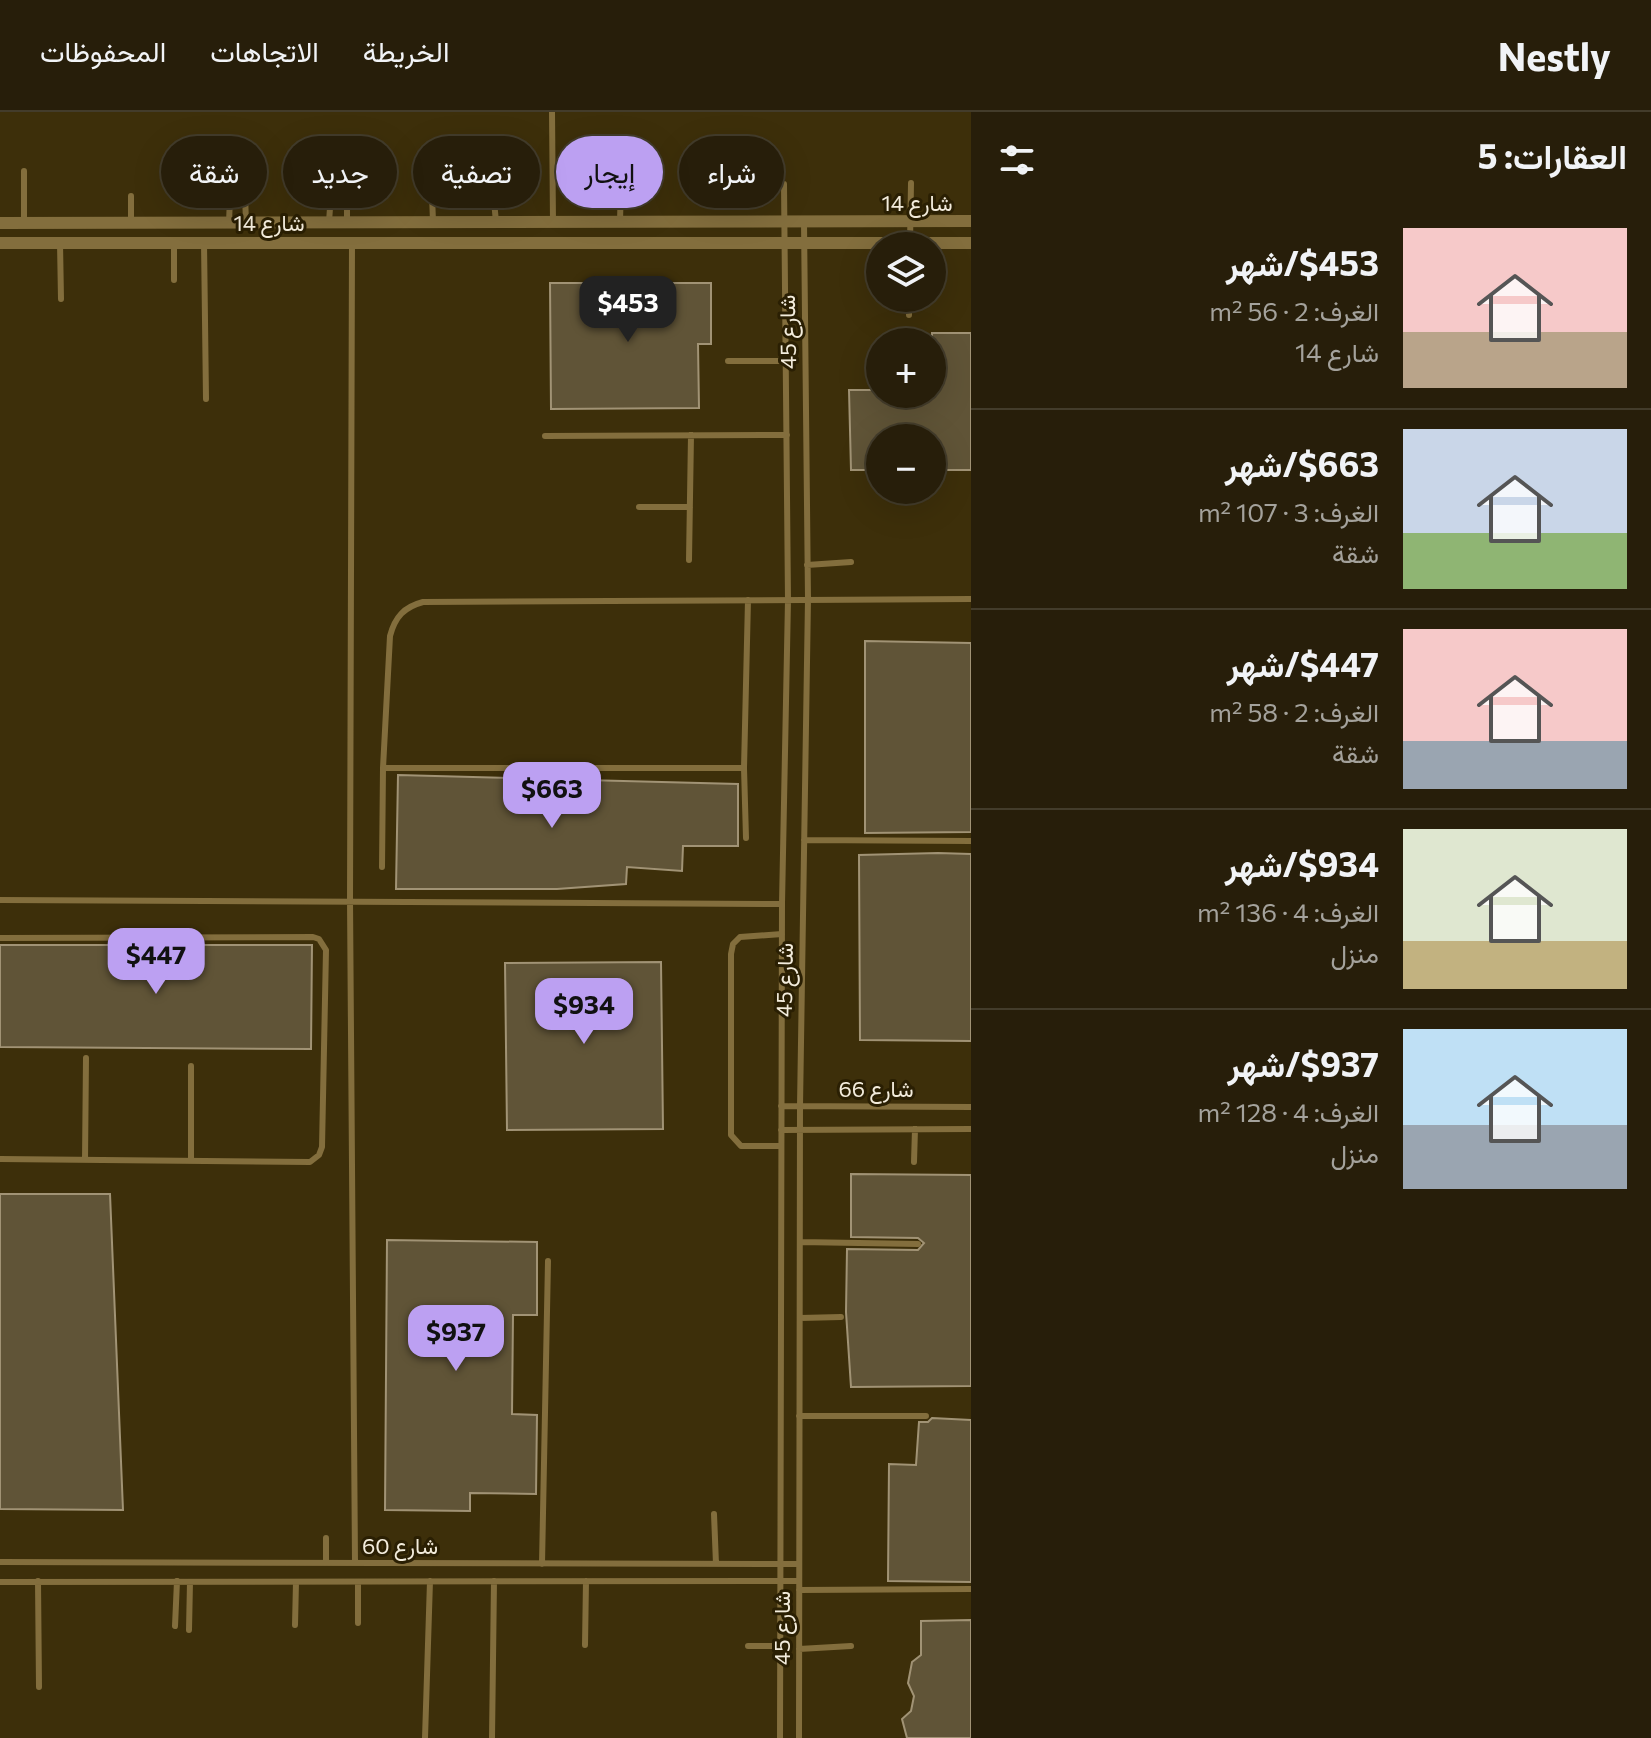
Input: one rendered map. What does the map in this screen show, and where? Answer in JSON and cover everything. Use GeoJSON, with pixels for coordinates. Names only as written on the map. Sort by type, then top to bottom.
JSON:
{"type":"FeatureCollection","features":[{"type":"Feature","properties":{"kind":"street","name":"شارع 14"},"geometry":{"type":"LineString","coordinates":[[0,223],[971,221]]}},
{"type":"Feature","properties":{"kind":"street","name":"شارع 14"},"geometry":{"type":"LineString","coordinates":[[0,243],[866,243]]}},
{"type":"Feature","properties":{"kind":"street","name":"شارع 14"},"geometry":{"type":"LineString","coordinates":[[946,243],[971,243]]}},
{"type":"Feature","properties":{"kind":"lane"},"geometry":{"type":"LineString","coordinates":[[552,112],[553,222]]}},
{"type":"Feature","properties":{"kind":"lane"},"geometry":{"type":"LineString","coordinates":[[24,171],[24,223]]}},
{"type":"Feature","properties":{"kind":"lane"},"geometry":{"type":"LineString","coordinates":[[910,232],[911,183]]}},
{"type":"Feature","properties":{"kind":"lane","name":"شارع 45"},"geometry":{"type":"LineString","coordinates":[[780,1738],[780,1146],[788,600],[784,184]]}},
{"type":"Feature","properties":{"kind":"lane"},"geometry":{"type":"LineString","coordinates":[[131,196],[131,223]]}},
{"type":"Feature","properties":{"kind":"lane"},"geometry":{"type":"LineString","coordinates":[[229,223],[230,208]]}},
{"type":"Feature","properties":{"kind":"lane"},"geometry":{"type":"LineString","coordinates":[[245,208],[246,222]]}},
{"type":"Feature","properties":{"kind":"lane"},"geometry":{"type":"LineString","coordinates":[[334,208],[337,222]]}},
{"type":"Feature","properties":{"kind":"lane"},"geometry":{"type":"LineString","coordinates":[[335,242],[342,208]]}},
{"type":"Feature","properties":{"kind":"lane"},"geometry":{"type":"LineString","coordinates":[[432,208],[433,222]]}},
{"type":"Feature","properties":{"kind":"lane"},"geometry":{"type":"LineString","coordinates":[[495,208],[496,222]]}},
{"type":"Feature","properties":{"kind":"lane"},"geometry":{"type":"LineString","coordinates":[[620,208],[620,222]]}},
{"type":"Feature","properties":{"kind":"lane","name":"شارع 45"},"geometry":{"type":"LineString","coordinates":[[799,1738],[800,1106],[808,599],[804,222]]}},
{"type":"Feature","properties":{"kind":"lane"},"geometry":{"type":"LineString","coordinates":[[174,242],[174,280]]}},
{"type":"Feature","properties":{"kind":"lane"},"geometry":{"type":"LineString","coordinates":[[204,242],[206,399]]}},
{"type":"Feature","properties":{"kind":"lane"},"geometry":{"type":"LineString","coordinates":[[352,242],[350,900],[355,1563]]}},
{"type":"Feature","properties":{"kind":"lane"},"geometry":{"type":"LineString","coordinates":[[60,243],[61,299]]}},
{"type":"Feature","properties":{"kind":"lane"},"geometry":{"type":"LineString","coordinates":[[728,361],[786,361]]}},
{"type":"Feature","properties":{"kind":"lane"},"geometry":{"type":"LineString","coordinates":[[689,560],[691,435]]}},
{"type":"Feature","properties":{"kind":"lane"},"geometry":{"type":"LineString","coordinates":[[545,436],[787,435]]}},
{"type":"Feature","properties":{"kind":"lane"},"geometry":{"type":"LineString","coordinates":[[639,507],[690,507]]}},
{"type":"Feature","properties":{"kind":"lane"},"geometry":{"type":"LineString","coordinates":[[807,565],[851,562]]}},
{"type":"Feature","properties":{"kind":"lane"},"geometry":{"type":"LineString","coordinates":[[382,867],[383,768],[390,636],[400,613],[411,606],[423,602],[971,599]]}},
{"type":"Feature","properties":{"kind":"lane"},"geometry":{"type":"LineString","coordinates":[[746,838],[744,768],[748,600]]}},
{"type":"Feature","properties":{"kind":"lane"},"geometry":{"type":"LineString","coordinates":[[383,768],[744,768]]}},
{"type":"Feature","properties":{"kind":"lane"},"geometry":{"type":"LineString","coordinates":[[804,840],[971,841]]}},
{"type":"Feature","properties":{"kind":"lane"},"geometry":{"type":"LineString","coordinates":[[0,900],[782,904]]}},
{"type":"Feature","properties":{"kind":"lane"},"geometry":{"type":"LineString","coordinates":[[780,1146],[741,1146],[731,1135],[731,954],[733,944],[740,937],[782,934]]}},
{"type":"Feature","properties":{"kind":"lane"},"geometry":{"type":"LineString","coordinates":[[0,938],[313,937],[324,944],[326,965],[322,1147],[319,1155],[310,1162],[0,1159]]}},
{"type":"Feature","properties":{"kind":"lane"},"geometry":{"type":"LineString","coordinates":[[85,1160],[86,1058]]}},
{"type":"Feature","properties":{"kind":"lane"},"geometry":{"type":"LineString","coordinates":[[191,1066],[191,1161]]}},
{"type":"Feature","properties":{"kind":"lane","name":"شارع 66"},"geometry":{"type":"LineString","coordinates":[[781,1106],[971,1107]]}},
{"type":"Feature","properties":{"kind":"lane"},"geometry":{"type":"LineString","coordinates":[[914,1162],[915,1129]]}},
{"type":"Feature","properties":{"kind":"lane","name":"شارع 66"},"geometry":{"type":"LineString","coordinates":[[781,1130],[971,1129]]}},
{"type":"Feature","properties":{"kind":"lane"},"geometry":{"type":"LineString","coordinates":[[800,1242],[918,1244]]}},
{"type":"Feature","properties":{"kind":"lane"},"geometry":{"type":"LineString","coordinates":[[542,1564],[548,1261]]}},
{"type":"Feature","properties":{"kind":"lane"},"geometry":{"type":"LineString","coordinates":[[800,1318],[841,1317]]}},
{"type":"Feature","properties":{"kind":"lane"},"geometry":{"type":"LineString","coordinates":[[799,1416],[926,1416]]}},
{"type":"Feature","properties":{"kind":"lane"},"geometry":{"type":"LineString","coordinates":[[714,1514],[716,1564]]}},
{"type":"Feature","properties":{"kind":"lane"},"geometry":{"type":"LineString","coordinates":[[326,1538],[326,1563]]}},
{"type":"Feature","properties":{"kind":"lane","name":"شارع 60"},"geometry":{"type":"LineString","coordinates":[[0,1562],[799,1564]]}},
{"type":"Feature","properties":{"kind":"lane"},"geometry":{"type":"LineString","coordinates":[[23,1562],[23,1582]]}},
{"type":"Feature","properties":{"kind":"lane"},"geometry":{"type":"LineString","coordinates":[[283,1563],[283,1581]]}},
{"type":"Feature","properties":{"kind":"lane"},"geometry":{"type":"LineString","coordinates":[[38,1581],[39,1687]]}},
{"type":"Feature","properties":{"kind":"lane"},"geometry":{"type":"LineString","coordinates":[[175,1626],[177,1581]]}},
{"type":"Feature","properties":{"kind":"lane"},"geometry":{"type":"LineString","coordinates":[[425,1738],[430,1581]]}},
{"type":"Feature","properties":{"kind":"lane"},"geometry":{"type":"LineString","coordinates":[[492,1738],[494,1581]]}},
{"type":"Feature","properties":{"kind":"lane"},"geometry":{"type":"LineString","coordinates":[[585,1645],[586,1581]]}},
{"type":"Feature","properties":{"kind":"lane","name":"شارع 60"},"geometry":{"type":"LineString","coordinates":[[0,1582],[799,1581]]}},
{"type":"Feature","properties":{"kind":"lane"},"geometry":{"type":"LineString","coordinates":[[189,1630],[190,1582]]}},
{"type":"Feature","properties":{"kind":"lane"},"geometry":{"type":"LineString","coordinates":[[295,1625],[296,1582]]}},
{"type":"Feature","properties":{"kind":"lane"},"geometry":{"type":"LineString","coordinates":[[358,1582],[358,1623]]}},
{"type":"Feature","properties":{"kind":"lane"},"geometry":{"type":"LineString","coordinates":[[799,1590],[971,1589]]}},
{"type":"Feature","properties":{"kind":"lane"},"geometry":{"type":"LineString","coordinates":[[748,1646],[780,1646]]}},
{"type":"Feature","properties":{"kind":"lane"},"geometry":{"type":"LineString","coordinates":[[799,1649],[851,1646]]}},
{"type":"Feature","properties":{"kind":"shaded area"},"geometry":{"type":"Polygon","coordinates":[[[0,112],[971,112],[971,1738],[0,1738],[0,112]]]}},
{"type":"Feature","properties":{"kind":"building"},"geometry":{"type":"Polygon","coordinates":[[[550,283],[711,283],[711,344],[698,344],[699,408],[551,409],[550,283]]]}},
{"type":"Feature","properties":{"kind":"building"},"geometry":{"type":"Polygon","coordinates":[[[946,333],[971,333],[971,470],[946,470],[946,424],[866,424],[866,470],[851,470],[849,390],[866,390],[866,408],[946,408],[946,333]]]}},
{"type":"Feature","properties":{"kind":"building"},"geometry":{"type":"Polygon","coordinates":[[[865,641],[971,643],[971,832],[865,833],[865,641]]]}},
{"type":"Feature","properties":{"kind":"building"},"geometry":{"type":"Polygon","coordinates":[[[398,775],[738,784],[738,846],[683,846],[682,871],[627,867],[626,884],[557,889],[396,889],[398,775]]]}},
{"type":"Feature","properties":{"kind":"building"},"geometry":{"type":"Polygon","coordinates":[[[971,854],[971,1041],[860,1040],[859,855],[971,854]]]}},
{"type":"Feature","properties":{"kind":"building"},"geometry":{"type":"Polygon","coordinates":[[[0,945],[312,945],[311,1049],[0,1047],[0,945]]]}},
{"type":"Feature","properties":{"kind":"building"},"geometry":{"type":"Polygon","coordinates":[[[661,962],[663,1129],[507,1130],[505,963],[661,962]]]}},
{"type":"Feature","properties":{"kind":"building"},"geometry":{"type":"Polygon","coordinates":[[[851,1174],[971,1175],[971,1386],[851,1387],[846,1312],[847,1249],[918,1250],[924,1243],[918,1238],[851,1237],[851,1174]]]}},
{"type":"Feature","properties":{"kind":"building"},"geometry":{"type":"Polygon","coordinates":[[[0,1194],[110,1194],[123,1510],[0,1509],[0,1194]]]}},
{"type":"Feature","properties":{"kind":"building"},"geometry":{"type":"Polygon","coordinates":[[[387,1240],[537,1242],[537,1315],[513,1315],[512,1414],[537,1415],[536,1494],[470,1493],[470,1511],[385,1510],[387,1240]]]}},
{"type":"Feature","properties":{"kind":"building"},"geometry":{"type":"Polygon","coordinates":[[[932,1418],[971,1420],[971,1582],[888,1581],[889,1464],[916,1465],[919,1422],[928,1422],[932,1418]]]}},
{"type":"Feature","properties":{"kind":"building"},"geometry":{"type":"Polygon","coordinates":[[[971,1620],[971,1738],[907,1738],[902,1719],[911,1711],[914,1696],[908,1683],[912,1662],[921,1655],[921,1621],[971,1620]]]}}]}
